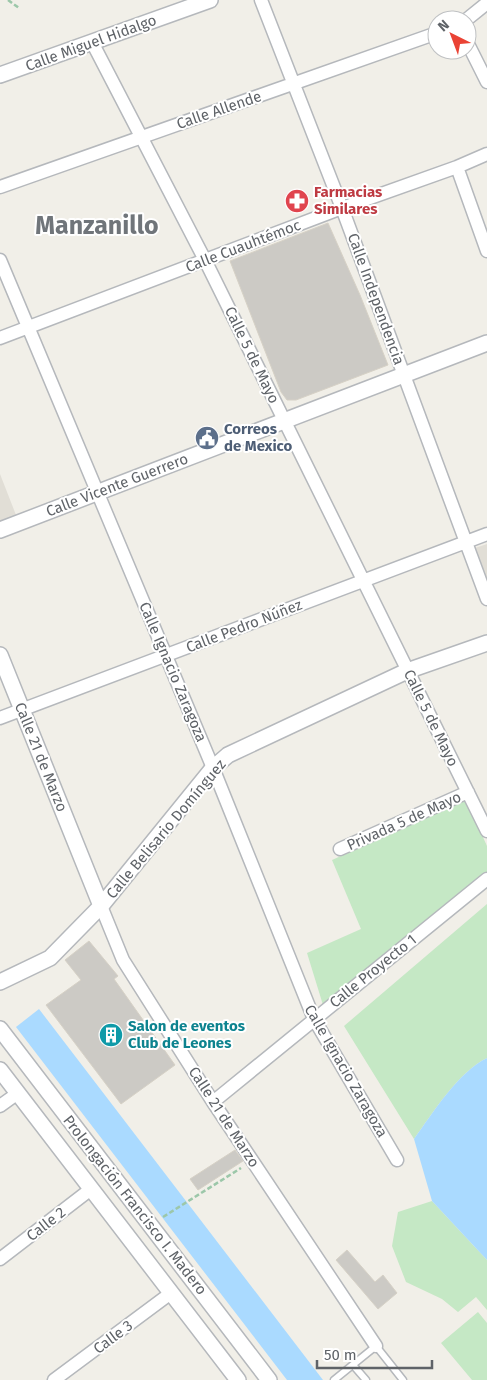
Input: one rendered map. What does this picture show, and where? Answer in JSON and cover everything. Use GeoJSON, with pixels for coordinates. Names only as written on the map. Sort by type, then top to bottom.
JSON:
{"type":"FeatureCollection","features":[{"type":"Feature","properties":{"kind":"street","name":"Calle Miguel Hidalgo"},"geometry":{"type":"LineString","coordinates":[[0,75],[210,0]]}},
{"type":"Feature","properties":{"kind":"street","name":"Calle Independencia"},"geometry":{"type":"LineString","coordinates":[[261,0],[342,208],[487,599]]}},
{"type":"Feature","properties":{"kind":"street"},"geometry":{"type":"LineString","coordinates":[[477,11],[487,3]]}},
{"type":"Feature","properties":{"kind":"street","name":"Calle Allende"},"geometry":{"type":"LineString","coordinates":[[0,186],[427,37]]}},
{"type":"Feature","properties":{"kind":"street","name":"Calle 5 de Mayo"},"geometry":{"type":"LineString","coordinates":[[92,42],[205,260],[487,831]]}},
{"type":"Feature","properties":{"kind":"street"},"geometry":{"type":"LineString","coordinates":[[476,60],[487,82]]}},
{"type":"Feature","properties":{"kind":"street","name":"Calle Cuauhtémoc"},"geometry":{"type":"LineString","coordinates":[[0,338],[487,154]]}},
{"type":"Feature","properties":{"kind":"street"},"geometry":{"type":"LineString","coordinates":[[456,167],[487,251]]}},
{"type":"Feature","properties":{"kind":"street","name":"Calle Ignacio Zaragoza"},"geometry":{"type":"LineString","coordinates":[[0,260],[213,768],[314,1019],[397,1160]]}},
{"type":"Feature","properties":{"kind":"street","name":"Calle Vicente Guerrero"},"geometry":{"type":"LineString","coordinates":[[0,530],[487,343]]}},
{"type":"Feature","properties":{"kind":"street","name":"Calle Pedro Núñez"},"geometry":{"type":"LineString","coordinates":[[0,718],[487,534]]}},
{"type":"Feature","properties":{"kind":"street","name":"Calle Belisario Domínguez"},"geometry":{"type":"LineString","coordinates":[[0,982],[50,958],[101,906],[213,768],[228,754],[408,671],[487,643]]}},
{"type":"Feature","properties":{"kind":"street","name":"Calle 21 de Marzo"},"geometry":{"type":"LineString","coordinates":[[0,655],[123,960],[213,1102],[376,1346]]}},
{"type":"Feature","properties":{"kind":"street","name":"Privada 5 de Mayo"},"geometry":{"type":"LineString","coordinates":[[340,849],[468,792]]}},
{"type":"Feature","properties":{"kind":"street","name":"Calle Proyecto 1"},"geometry":{"type":"LineString","coordinates":[[213,1102],[487,879]]}},
{"type":"Feature","properties":{"kind":"street"},"geometry":{"type":"LineString","coordinates":[[0,993],[16,975]]}},
{"type":"Feature","properties":{"kind":"street","name":"Prolongación Francisco I. Madero"},"geometry":{"type":"LineString","coordinates":[[0,1029],[269,1380]]}},
{"type":"Feature","properties":{"kind":"street","name":"Prolongación Francisco I. Madero"},"geometry":{"type":"LineString","coordinates":[[0,1070],[238,1380]]}},
{"type":"Feature","properties":{"kind":"street"},"geometry":{"type":"LineString","coordinates":[[0,1106],[18,1093]]}},
{"type":"Feature","properties":{"kind":"street","name":"Calle 2"},"geometry":{"type":"LineString","coordinates":[[0,1259],[91,1188]]}},
{"type":"Feature","properties":{"kind":"street","name":"Calle 3"},"geometry":{"type":"LineString","coordinates":[[54,1380],[171,1293]]}},
{"type":"Feature","properties":{"kind":"street"},"geometry":{"type":"LineString","coordinates":[[212,1346],[234,1334]]}},
{"type":"Feature","properties":{"kind":"lane"},"geometry":{"type":"LineString","coordinates":[[334,1380],[376,1346],[403,1380]]}},
{"type":"Feature","properties":{"kind":"lane"},"geometry":{"type":"LineString","coordinates":[[354,1365],[366,1380]]}},
{"type":"Feature","properties":{"kind":"path"},"geometry":{"type":"LineString","coordinates":[[8,0],[19,8]]}},
{"type":"Feature","properties":{"kind":"path"},"geometry":{"type":"LineString","coordinates":[[158,1220],[253,1161]]}},
{"type":"Feature","properties":{"kind":"shaded area"},"geometry":{"type":"Polygon","coordinates":[[[0,474],[16,515],[0,521],[0,474]]]}},
{"type":"Feature","properties":{"kind":"shaded area"},"geometry":{"type":"Polygon","coordinates":[[[487,544],[487,582],[475,548],[487,544]]]}},
{"type":"Feature","properties":{"kind":"green space"},"geometry":{"type":"Polygon","coordinates":[[[466,800],[487,846],[487,878],[323,1005],[307,953],[361,929],[332,860],[466,800]]]}},
{"type":"Feature","properties":{"kind":"green space"},"geometry":{"type":"Polygon","coordinates":[[[487,904],[487,1058],[477,1064],[456,1083],[414,1139],[344,1026],[487,904]]]}},
{"type":"Feature","properties":{"kind":"green space"},"geometry":{"type":"Polygon","coordinates":[[[432,1201],[487,1260],[487,1310],[476,1297],[458,1312],[442,1299],[406,1282],[392,1246],[398,1212],[432,1201]]]}},
{"type":"Feature","properties":{"kind":"green space"},"geometry":{"type":"Polygon","coordinates":[[[478,1312],[487,1323],[487,1380],[472,1380],[441,1343],[478,1312]]]}},
{"type":"Feature","properties":{"kind":"water"},"geometry":{"type":"Polygon","coordinates":[[[39,1009],[323,1380],[287,1380],[16,1027],[39,1009]]]}},
{"type":"Feature","properties":{"kind":"water"},"geometry":{"type":"Polygon","coordinates":[[[487,1058],[487,1260],[432,1201],[414,1139],[456,1083],[477,1064],[487,1058]]]}},
{"type":"Feature","properties":{"kind":"building"},"geometry":{"type":"Polygon","coordinates":[[[328,223],[388,365],[296,400],[287,400],[281,392],[230,261],[328,223]]]}},
{"type":"Feature","properties":{"kind":"building","name":"Salon de eventos Club de Leones"},"geometry":{"type":"Polygon","coordinates":[[[89,941],[118,976],[114,979],[175,1065],[121,1104],[46,1005],[81,980],[65,960],[89,941]]]}},
{"type":"Feature","properties":{"kind":"building"},"geometry":{"type":"Polygon","coordinates":[[[235,1150],[243,1161],[198,1190],[190,1179],[235,1150]]]}},
{"type":"Feature","properties":{"kind":"building"},"geometry":{"type":"Polygon","coordinates":[[[347,1250],[375,1282],[383,1275],[397,1293],[378,1309],[336,1260],[347,1250]]]}},
{"type":"Feature","properties":{"kind":"place","name":"Farmacias Similares"},"geometry":{"type":"Point","coordinates":[297,201]}},
{"type":"Feature","properties":{"kind":"place","name":"Correos de Mexico"},"geometry":{"type":"Point","coordinates":[207,438]}},
{"type":"Feature","properties":{"kind":"place","name":"Salon de eventos Club de Leones"},"geometry":{"type":"Point","coordinates":[111,1035]}},
{"type":"Feature","properties":{"kind":"district","name":"Manzanillo"},"geometry":{"type":"Point","coordinates":[97,225]}}]}
